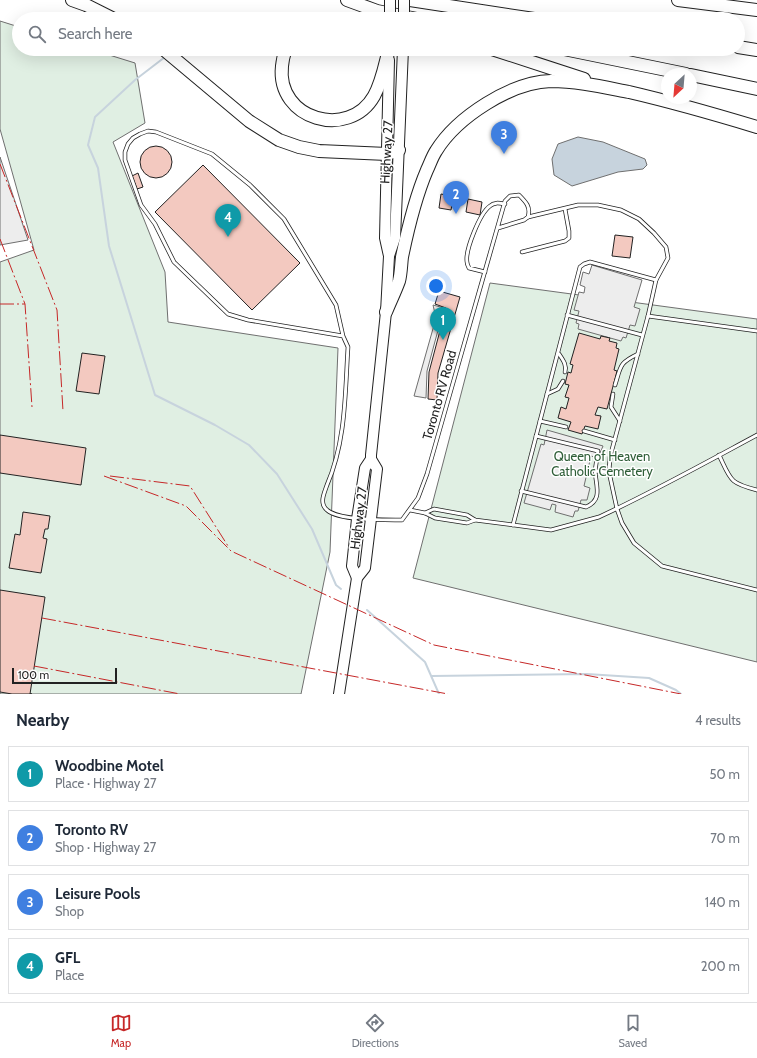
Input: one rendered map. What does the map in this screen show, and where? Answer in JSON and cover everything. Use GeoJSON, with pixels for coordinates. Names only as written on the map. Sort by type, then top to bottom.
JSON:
{"type":"FeatureCollection","features":[{"type":"Feature","properties":{"kind":"highway"},"geometry":{"type":"LineString","coordinates":[[72,0],[100,12]]}},
{"type":"Feature","properties":{"kind":"highway"},"geometry":{"type":"LineString","coordinates":[[347,0],[382,12]]}},
{"type":"Feature","properties":{"kind":"highway"},"geometry":{"type":"LineString","coordinates":[[410,0],[488,12]]}},
{"type":"Feature","properties":{"kind":"highway"},"geometry":{"type":"LineString","coordinates":[[678,0],[757,10]]}},
{"type":"Feature","properties":{"kind":"highway"},"geometry":{"type":"LineString","coordinates":[[745,49],[757,50]]}},
{"type":"Feature","properties":{"kind":"highway"},"geometry":{"type":"LineString","coordinates":[[172,56],[249,121],[279,140],[299,147],[319,151],[387,154],[399,150]]}},
{"type":"Feature","properties":{"kind":"highway"},"geometry":{"type":"LineString","coordinates":[[284,56],[282,72],[283,87],[291,101],[306,115],[324,120],[345,119],[362,110],[374,96],[381,81],[387,56]]}},
{"type":"Feature","properties":{"kind":"highway"},"geometry":{"type":"LineString","coordinates":[[514,56],[615,89]]}},
{"type":"Feature","properties":{"kind":"highway"},"geometry":{"type":"LineString","coordinates":[[598,56],[661,69]]}},
{"type":"Feature","properties":{"kind":"highway"},"geometry":{"type":"LineString","coordinates":[[697,76],[757,89]]}},
{"type":"Feature","properties":{"kind":"highway"},"geometry":{"type":"LineString","coordinates":[[386,312],[399,280],[402,258],[412,214],[426,172],[447,137],[468,116],[492,100],[517,88],[550,81],[578,83],[615,89],[675,102],[757,127]]}},
{"type":"Feature","properties":{"kind":"main road"},"geometry":{"type":"LineString","coordinates":[[390,0],[390,12]]}},
{"type":"Feature","properties":{"kind":"main road"},"geometry":{"type":"LineString","coordinates":[[404,0],[404,12]]}},
{"type":"Feature","properties":{"kind":"main road","name":"Highway 27"},"geometry":{"type":"LineString","coordinates":[[389,56],[385,238],[389,256]]}},
{"type":"Feature","properties":{"kind":"main road","name":"Highway 27"},"geometry":{"type":"LineString","coordinates":[[357,578],[352,566],[357,519],[364,468],[371,459],[386,312],[389,256],[395,238],[403,56]]}},
{"type":"Feature","properties":{"kind":"main road","name":"Highway 27"},"geometry":{"type":"LineString","coordinates":[[339,694],[357,578],[365,568],[377,469],[371,459]]}},
{"type":"Feature","properties":{"kind":"lane"},"geometry":{"type":"LineString","coordinates":[[148,131],[156,132],[212,154],[250,186],[284,219],[336,305],[343,336],[248,320],[228,314],[174,262],[155,224],[141,205],[125,160],[125,152],[128,144],[133,138],[148,131]]}},
{"type":"Feature","properties":{"kind":"lane"},"geometry":{"type":"LineString","coordinates":[[485,272],[469,268],[466,262],[474,232],[485,210],[491,204],[504,204],[510,196],[519,195],[527,202],[530,212],[528,217]]}},
{"type":"Feature","properties":{"kind":"lane","name":"Toronto RV Road"},"geometry":{"type":"LineString","coordinates":[[343,336],[348,347],[343,427],[338,457],[323,496],[323,502],[327,510],[332,513],[357,519],[402,520],[418,498],[427,474],[504,204]]}},
{"type":"Feature","properties":{"kind":"lane"},"geometry":{"type":"LineString","coordinates":[[498,228],[524,220],[528,217],[578,206],[598,205],[621,210],[639,218],[666,247],[668,258],[656,280],[648,316],[610,457],[609,472],[617,509],[622,523],[634,543],[662,566],[757,590]]}},
{"type":"Feature","properties":{"kind":"lane"},"geometry":{"type":"LineString","coordinates":[[522,252],[565,241],[569,238],[565,209]]}},
{"type":"Feature","properties":{"kind":"lane"},"geometry":{"type":"LineString","coordinates":[[513,525],[580,267],[590,262],[656,280]]}},
{"type":"Feature","properties":{"kind":"lane"},"geometry":{"type":"LineString","coordinates":[[567,315],[642,335]]}},
{"type":"Feature","properties":{"kind":"lane"},"geometry":{"type":"LineString","coordinates":[[648,316],[757,331]]}},
{"type":"Feature","properties":{"kind":"lane"},"geometry":{"type":"LineString","coordinates":[[558,354],[564,362],[566,369],[565,372]]}},
{"type":"Feature","properties":{"kind":"lane"},"geometry":{"type":"LineString","coordinates":[[615,385],[621,364],[625,360],[638,354]]}},
{"type":"Feature","properties":{"kind":"lane"},"geometry":{"type":"LineString","coordinates":[[547,394],[558,389],[563,381]]}},
{"type":"Feature","properties":{"kind":"lane"},"geometry":{"type":"LineString","coordinates":[[613,394],[611,407],[620,421]]}},
{"type":"Feature","properties":{"kind":"lane"},"geometry":{"type":"LineString","coordinates":[[540,421],[566,427]]}},
{"type":"Feature","properties":{"kind":"lane"},"geometry":{"type":"LineString","coordinates":[[584,431],[615,440]]}},
{"type":"Feature","properties":{"kind":"lane"},"geometry":{"type":"LineString","coordinates":[[425,513],[434,509],[467,515],[475,520],[551,530],[599,517],[617,509],[757,435]]}},
{"type":"Feature","properties":{"kind":"lane"},"geometry":{"type":"LineString","coordinates":[[521,491],[586,507],[593,504],[597,498],[595,471],[598,451],[536,436]]}},
{"type":"Feature","properties":{"kind":"lane"},"geometry":{"type":"LineString","coordinates":[[719,456],[732,480],[740,486],[757,490]]}},
{"type":"Feature","properties":{"kind":"lane"},"geometry":{"type":"LineString","coordinates":[[595,471],[609,472]]}},
{"type":"Feature","properties":{"kind":"lane"},"geometry":{"type":"LineString","coordinates":[[410,510],[425,513],[435,518],[467,523],[475,520]]}},
{"type":"Feature","properties":{"kind":"green space"},"geometry":{"type":"Polygon","coordinates":[[[0,21],[12,25],[12,56],[112,56],[135,63],[145,123],[113,142],[165,272],[168,322],[338,348],[330,552],[301,694],[0,694],[0,262],[34,250],[0,129],[0,21]]]}},
{"type":"Feature","properties":{"kind":"green space","name":"Queen of Heaven Catholic Cemetery"},"geometry":{"type":"Polygon","coordinates":[[[490,283],[757,319],[757,662],[413,578],[490,283]]]}},
{"type":"Feature","properties":{"kind":"shaded area"},"geometry":{"type":"Polygon","coordinates":[[[578,137],[603,142],[645,159],[647,165],[643,169],[618,172],[572,186],[554,175],[552,159],[558,144],[578,137]]]}},
{"type":"Feature","properties":{"kind":"shaded area"},"geometry":{"type":"Polygon","coordinates":[[[0,157],[28,240],[0,245],[0,157]]]}},
{"type":"Feature","properties":{"kind":"shaded area"},"geometry":{"type":"Polygon","coordinates":[[[592,265],[642,280],[634,307],[640,309],[635,326],[630,325],[626,338],[623,337],[621,341],[578,329],[579,324],[576,323],[579,311],[574,310],[579,292],[584,293],[585,287],[580,285],[583,272],[589,274],[592,265]]]}},
{"type":"Feature","properties":{"kind":"shaded area"},"geometry":{"type":"Polygon","coordinates":[[[433,305],[444,308],[427,371],[426,398],[414,396],[436,318],[433,305]]]}},
{"type":"Feature","properties":{"kind":"shaded area"},"geometry":{"type":"Polygon","coordinates":[[[547,430],[603,446],[598,458],[591,456],[584,486],[590,488],[587,500],[581,500],[578,511],[575,511],[573,517],[555,512],[556,505],[552,504],[550,510],[524,503],[541,444],[544,445],[547,430]]]}},
{"type":"Feature","properties":{"kind":"building"},"geometry":{"type":"Polygon","coordinates":[[[153,146],[159,146],[169,153],[172,162],[171,168],[165,175],[159,178],[153,178],[143,171],[140,165],[140,159],[147,149],[153,146]]]}},
{"type":"Feature","properties":{"kind":"building"},"geometry":{"type":"Polygon","coordinates":[[[203,165],[300,263],[252,310],[155,212],[203,165]]]}},
{"type":"Feature","properties":{"kind":"building"},"geometry":{"type":"Polygon","coordinates":[[[138,173],[143,187],[137,189],[132,176],[138,173]]]}},
{"type":"Feature","properties":{"kind":"building"},"geometry":{"type":"Polygon","coordinates":[[[447,187],[458,189],[457,199],[453,199],[451,210],[439,208],[441,194],[446,195],[447,187]]]}},
{"type":"Feature","properties":{"kind":"building"},"geometry":{"type":"Polygon","coordinates":[[[468,199],[482,202],[480,215],[466,212],[468,199]]]}},
{"type":"Feature","properties":{"kind":"building"},"geometry":{"type":"Polygon","coordinates":[[[615,235],[633,237],[630,258],[612,256],[615,235]]]}},
{"type":"Feature","properties":{"kind":"building"},"geometry":{"type":"Polygon","coordinates":[[[439,291],[460,297],[438,373],[437,400],[428,399],[429,372],[446,308],[435,304],[439,291]]]}},
{"type":"Feature","properties":{"kind":"building"},"geometry":{"type":"Polygon","coordinates":[[[579,333],[600,339],[601,336],[610,338],[609,341],[617,343],[616,348],[619,349],[614,370],[617,371],[607,409],[598,407],[595,415],[601,416],[598,429],[585,426],[582,434],[568,430],[571,422],[558,418],[561,407],[566,409],[569,398],[565,397],[569,385],[565,384],[568,372],[571,373],[573,365],[570,364],[579,333]]]}},
{"type":"Feature","properties":{"kind":"building"},"geometry":{"type":"Polygon","coordinates":[[[82,353],[105,356],[99,394],[76,391],[82,353]]]}},
{"type":"Feature","properties":{"kind":"building"},"geometry":{"type":"Polygon","coordinates":[[[0,435],[86,448],[81,485],[0,473],[0,435]]]}},
{"type":"Feature","properties":{"kind":"building"},"geometry":{"type":"Polygon","coordinates":[[[23,512],[50,516],[48,529],[45,529],[43,538],[47,539],[41,573],[9,568],[15,534],[20,535],[23,512]]]}},
{"type":"Feature","properties":{"kind":"building"},"geometry":{"type":"Polygon","coordinates":[[[0,590],[45,597],[30,694],[0,692],[0,590]]]}},
{"type":"Feature","properties":{"kind":"waterway"},"geometry":{"type":"LineString","coordinates":[[165,57],[135,80],[95,117],[88,145],[98,168],[109,246],[155,395],[215,425],[249,445],[277,474],[312,529],[336,585],[341,589]]}},
{"type":"Feature","properties":{"kind":"waterway"},"geometry":{"type":"LineString","coordinates":[[367,610],[425,662],[439,694]]}},
{"type":"Feature","properties":{"kind":"waterway"},"geometry":{"type":"LineString","coordinates":[[432,676],[587,674],[649,678],[676,690],[681,694]]}},
{"type":"Feature","properties":{"kind":"power"},"geometry":{"type":"LineString","coordinates":[[0,164],[57,310],[63,411]]}},
{"type":"Feature","properties":{"kind":"power"},"geometry":{"type":"LineString","coordinates":[[0,239],[25,304],[32,407]]}},
{"type":"Feature","properties":{"kind":"power"},"geometry":{"type":"LineString","coordinates":[[0,304],[25,304]]}},
{"type":"Feature","properties":{"kind":"power"},"geometry":{"type":"LineString","coordinates":[[104,476],[186,506],[231,551],[434,645],[681,694]]}},
{"type":"Feature","properties":{"kind":"power"},"geometry":{"type":"LineString","coordinates":[[110,476],[190,486],[228,546]]}},
{"type":"Feature","properties":{"kind":"power"},"geometry":{"type":"LineString","coordinates":[[42,618],[448,694]]}},
{"type":"Feature","properties":{"kind":"power"},"geometry":{"type":"LineString","coordinates":[[34,666],[180,694]]}},
{"type":"Feature","properties":{"kind":"place","name":"Leisure Pools"},"geometry":{"type":"Point","coordinates":[504,154]}},
{"type":"Feature","properties":{"kind":"place","name":"Toronto RV"},"geometry":{"type":"Point","coordinates":[456,214]}},
{"type":"Feature","properties":{"kind":"place","name":"GFL"},"geometry":{"type":"Point","coordinates":[228,237]}},
{"type":"Feature","properties":{"kind":"place","name":"Woodbine Motel"},"geometry":{"type":"Point","coordinates":[443,340]}}]}
